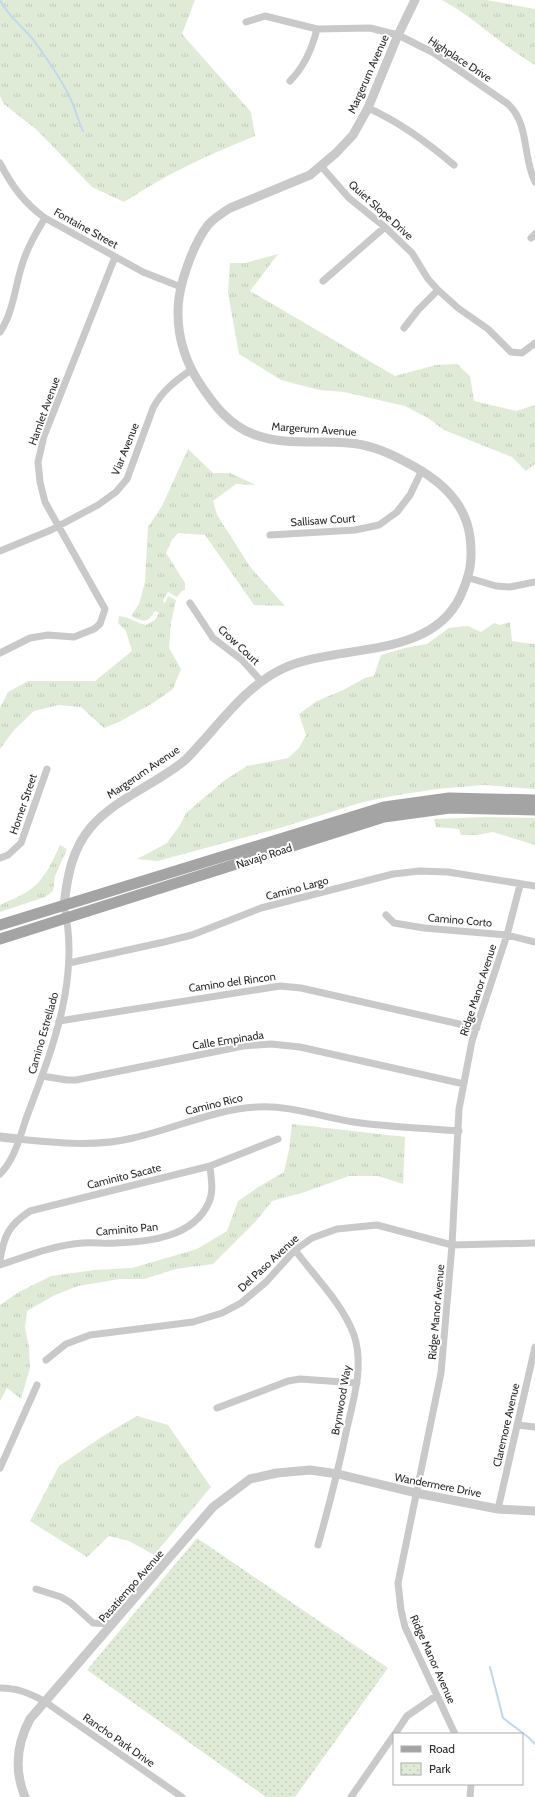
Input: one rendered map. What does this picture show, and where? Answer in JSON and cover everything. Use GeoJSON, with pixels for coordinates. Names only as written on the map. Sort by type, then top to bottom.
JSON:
{"type":"FeatureCollection","features":[{"type":"Feature","properties":{"kind":"main road","name":"Navajo Road"},"geometry":{"type":"LineString","coordinates":[[0,925],[384,807],[449,798],[535,800]]}},
{"type":"Feature","properties":{"kind":"main road","name":"Navajo Road"},"geometry":{"type":"LineString","coordinates":[[0,939],[67,919],[384,817],[450,808],[535,810]]}},
{"type":"Feature","properties":{"kind":"street","name":"Margerum Avenue"},"geometry":{"type":"LineString","coordinates":[[64,906],[67,881],[73,856],[91,827],[111,809],[184,761],[260,681],[284,668],[302,662],[402,642],[421,635],[445,619],[456,604],[469,578],[472,560],[470,534],[464,517],[449,492],[422,470],[387,452],[364,445],[350,443],[281,441],[250,433],[227,418],[213,403],[191,370],[183,351],[179,331],[178,311],[181,288],[196,245],[208,226],[220,214],[230,208],[310,175],[352,135],[368,108],[398,35],[415,0]]}},
{"type":"Feature","properties":{"kind":"street","name":"Highplace Drive"},"geometry":{"type":"LineString","coordinates":[[246,22],[265,16],[317,28],[370,28],[398,35],[434,53],[508,104],[515,111],[523,125],[526,155],[535,182]]}},
{"type":"Feature","properties":{"kind":"street"},"geometry":{"type":"LineString","coordinates":[[290,81],[300,72],[312,50],[317,28]]}},
{"type":"Feature","properties":{"kind":"street"},"geometry":{"type":"LineString","coordinates":[[368,108],[426,142],[454,165]]}},
{"type":"Feature","properties":{"kind":"street","name":"Fontaine Street"},"geometry":{"type":"LineString","coordinates":[[0,163],[19,195],[33,209],[45,218],[143,272],[181,288]]}},
{"type":"Feature","properties":{"kind":"street","name":"Quiet Slope Drive"},"geometry":{"type":"LineString","coordinates":[[321,166],[349,198],[385,227],[412,253],[428,279],[438,290],[458,308],[488,329],[511,352],[522,353],[535,343]]}},
{"type":"Feature","properties":{"kind":"street"},"geometry":{"type":"LineString","coordinates":[[0,332],[6,323],[22,264],[28,249],[45,218]]}},
{"type":"Feature","properties":{"kind":"street"},"geometry":{"type":"LineString","coordinates":[[323,281],[385,227]]}},
{"type":"Feature","properties":{"kind":"street","name":"Hamlet Avenue"},"geometry":{"type":"LineString","coordinates":[[0,653],[30,638],[48,635],[74,637],[94,629],[100,624],[104,613],[105,609],[60,526],[45,502],[40,482],[38,462],[44,436],[115,257]]}},
{"type":"Feature","properties":{"kind":"street"},"geometry":{"type":"LineString","coordinates":[[404,328],[418,310],[438,290]]}},
{"type":"Feature","properties":{"kind":"street","name":"Viar Avenue"},"geometry":{"type":"LineString","coordinates":[[0,551],[60,526],[98,505],[116,492],[127,479],[158,398],[172,384],[191,370]]}},
{"type":"Feature","properties":{"kind":"street","name":"Sallisaw Court"},"geometry":{"type":"LineString","coordinates":[[270,535],[354,530],[379,525],[397,512],[410,495],[422,470]]}},
{"type":"Feature","properties":{"kind":"street"},"geometry":{"type":"LineString","coordinates":[[469,578],[496,586],[510,587],[535,582]]}},
{"type":"Feature","properties":{"kind":"street","name":"Crow Court"},"geometry":{"type":"LineString","coordinates":[[190,603],[213,638],[242,660],[260,681]]}},
{"type":"Feature","properties":{"kind":"street","name":"Horner Street"},"geometry":{"type":"LineString","coordinates":[[0,858],[8,855],[21,843],[47,769]]}},
{"type":"Feature","properties":{"kind":"street","name":"Camino Largo"},"geometry":{"type":"LineString","coordinates":[[69,963],[192,935],[261,908],[393,874],[420,871],[448,872],[520,885],[535,886]]}},
{"type":"Feature","properties":{"kind":"street","name":"Ridge Manor Avenue"},"geometry":{"type":"LineString","coordinates":[[454,1733],[405,1627],[401,1610],[398,1583],[441,1373],[452,1245],[459,1109],[472,1040],[507,935],[520,885]]}},
{"type":"Feature","properties":{"kind":"street","name":"Camino Estrellado"},"geometry":{"type":"LineString","coordinates":[[0,1174],[13,1156],[60,1021],[66,993],[69,963],[67,919],[64,906]]}},
{"type":"Feature","properties":{"kind":"street","name":"Camino Corto"},"geometry":{"type":"LineString","coordinates":[[386,915],[394,923],[424,928],[507,935],[535,942]]}},
{"type":"Feature","properties":{"kind":"street","name":"Camino del Rincon"},"geometry":{"type":"LineString","coordinates":[[60,1021],[280,986],[301,988],[477,1028]]}},
{"type":"Feature","properties":{"kind":"street","name":"Calle Empinada"},"geometry":{"type":"LineString","coordinates":[[42,1076],[76,1080],[242,1046],[271,1044],[300,1047],[464,1084]]}},
{"type":"Feature","properties":{"kind":"street","name":"Camino Rico"},"geometry":{"type":"LineString","coordinates":[[0,1136],[50,1142],[93,1143],[132,1138],[228,1111],[269,1107],[290,1109],[353,1122],[459,1131]]}},
{"type":"Feature","properties":{"kind":"street","name":"Caminito Sacate"},"geometry":{"type":"LineString","coordinates":[[0,1260],[4,1239],[12,1225],[30,1211],[210,1166],[278,1139]]}},
{"type":"Feature","properties":{"kind":"street","name":"Caminito Pan"},"geometry":{"type":"LineString","coordinates":[[0,1265],[46,1250],[82,1243],[116,1243],[170,1236],[182,1230],[201,1215],[209,1201],[212,1186],[210,1166]]}},
{"type":"Feature","properties":{"kind":"street","name":"Del Paso Avenue"},"geometry":{"type":"LineString","coordinates":[[46,1360],[66,1344],[90,1335],[193,1322],[222,1313],[241,1303],[266,1282],[295,1250],[312,1238],[337,1229],[377,1225],[452,1245],[535,1243]]}},
{"type":"Feature","properties":{"kind":"street","name":"Brynwood Way"},"geometry":{"type":"LineString","coordinates":[[295,1250],[337,1305],[347,1322],[354,1336],[358,1361],[357,1383],[338,1474],[318,1546]]}},
{"type":"Feature","properties":{"kind":"street","name":"Claremore Avenue"},"geometry":{"type":"LineString","coordinates":[[498,1509],[535,1347]]}},
{"type":"Feature","properties":{"kind":"street"},"geometry":{"type":"LineString","coordinates":[[217,1408],[288,1381],[300,1379],[357,1383]]}},
{"type":"Feature","properties":{"kind":"street"},"geometry":{"type":"LineString","coordinates":[[0,1468],[37,1385]]}},
{"type":"Feature","properties":{"kind":"street"},"geometry":{"type":"LineString","coordinates":[[517,1425],[535,1427]]}},
{"type":"Feature","properties":{"kind":"street","name":"Pasatiempo Avenue"},"geometry":{"type":"LineString","coordinates":[[25,1797],[18,1767],[18,1749],[20,1739],[27,1725],[44,1701],[113,1624],[213,1507],[250,1479],[277,1473],[310,1470],[338,1474]]}},
{"type":"Feature","properties":{"kind":"street","name":"Wandermere Drive"},"geometry":{"type":"LineString","coordinates":[[338,1474],[416,1493],[498,1509],[535,1511]]}},
{"type":"Feature","properties":{"kind":"street"},"geometry":{"type":"LineString","coordinates":[[36,1589],[61,1596],[72,1603],[93,1623],[113,1624]]}},
{"type":"Feature","properties":{"kind":"street","name":"Rancho Park Drive"},"geometry":{"type":"LineString","coordinates":[[0,1688],[12,1688],[27,1691],[44,1701],[182,1797]]}},
{"type":"Feature","properties":{"kind":"street"},"geometry":{"type":"LineString","coordinates":[[395,1733],[407,1716],[436,1696]]}},
{"type":"Feature","properties":{"kind":"street"},"geometry":{"type":"LineString","coordinates":[[351,1797],[393,1736]]}},
{"type":"Feature","properties":{"kind":"street"},"geometry":{"type":"LineString","coordinates":[[470,1797],[471,1785]]}},
{"type":"Feature","properties":{"kind":"green space"},"geometry":{"type":"Polygon","coordinates":[[[0,0],[195,0],[182,34],[251,112],[255,136],[220,150],[188,166],[124,202],[92,187],[37,130],[4,104],[0,96],[0,0]]]}},
{"type":"Feature","properties":{"kind":"green space"},"geometry":{"type":"Polygon","coordinates":[[[442,0],[487,0],[535,9],[535,65],[466,15],[442,0]]]}},
{"type":"Feature","properties":{"kind":"green space"},"geometry":{"type":"Polygon","coordinates":[[[278,254],[250,291],[395,376],[436,365],[457,364],[470,376],[474,401],[516,411],[535,405],[535,464],[526,471],[512,457],[444,430],[428,418],[405,406],[344,392],[319,390],[281,380],[239,354],[228,293],[230,263],[245,263],[278,254]]]}},
{"type":"Feature","properties":{"kind":"green space"},"geometry":{"type":"Polygon","coordinates":[[[188,449],[213,473],[230,473],[256,485],[236,484],[213,501],[217,515],[251,568],[285,606],[254,605],[205,535],[178,533],[172,540],[166,553],[185,583],[185,590],[182,591],[177,597],[168,592],[163,601],[165,603],[168,596],[176,600],[171,623],[169,648],[181,669],[173,689],[153,703],[119,722],[104,728],[81,707],[58,705],[34,711],[14,730],[0,749],[0,708],[8,692],[28,681],[95,681],[132,651],[126,631],[118,623],[119,616],[146,625],[155,620],[159,613],[155,611],[145,621],[131,616],[139,604],[145,582],[148,527],[162,506],[188,449]]]}},
{"type":"Feature","properties":{"kind":"green space"},"geometry":{"type":"Polygon","coordinates":[[[510,622],[512,641],[535,644],[535,789],[483,785],[437,789],[398,795],[363,802],[283,827],[158,861],[137,859],[167,843],[180,825],[186,813],[225,780],[247,766],[288,758],[299,748],[306,735],[299,714],[317,701],[343,690],[365,678],[374,676],[381,655],[405,648],[427,644],[449,628],[468,626],[481,632],[494,623],[500,625],[510,622]]]}},
{"type":"Feature","properties":{"kind":"green space"},"geometry":{"type":"Polygon","coordinates":[[[486,817],[535,818],[535,845],[493,832],[477,835],[461,835],[459,829],[436,827],[434,819],[486,817]]]}},
{"type":"Feature","properties":{"kind":"green space"},"geometry":{"type":"Polygon","coordinates":[[[60,845],[67,849],[55,876],[53,891],[45,897],[0,912],[0,905],[23,894],[38,883],[49,868],[60,845]]]}},
{"type":"Feature","properties":{"kind":"green space"},"geometry":{"type":"Polygon","coordinates":[[[292,1124],[405,1137],[403,1184],[378,1176],[349,1176],[302,1193],[272,1201],[256,1221],[213,1264],[176,1269],[144,1279],[120,1279],[78,1286],[53,1296],[27,1311],[25,1328],[29,1347],[30,1368],[21,1399],[7,1388],[0,1401],[0,1305],[19,1292],[51,1276],[94,1270],[132,1268],[197,1249],[227,1231],[238,1201],[284,1172],[289,1150],[292,1124]]]}},
{"type":"Feature","properties":{"kind":"green space"},"geometry":{"type":"Polygon","coordinates":[[[137,1416],[168,1425],[211,1487],[154,1555],[129,1541],[109,1536],[87,1557],[30,1521],[59,1466],[103,1436],[137,1416]]]}},
{"type":"Feature","properties":{"kind":"green space"},"geometry":{"type":"Polygon","coordinates":[[[197,1538],[388,1668],[295,1797],[266,1797],[87,1670],[197,1538]]]}},
{"type":"Feature","properties":{"kind":"waterway"},"geometry":{"type":"LineString","coordinates":[[0,0],[7,12],[35,42],[64,85],[83,131]]}},
{"type":"Feature","properties":{"kind":"waterway"},"geometry":{"type":"LineString","coordinates":[[490,1667],[503,1718],[523,1733]]}},
{"type":"Feature","properties":{"kind":"waterway"},"geometry":{"type":"LineString","coordinates":[[523,1733],[535,1744]]}}]}
